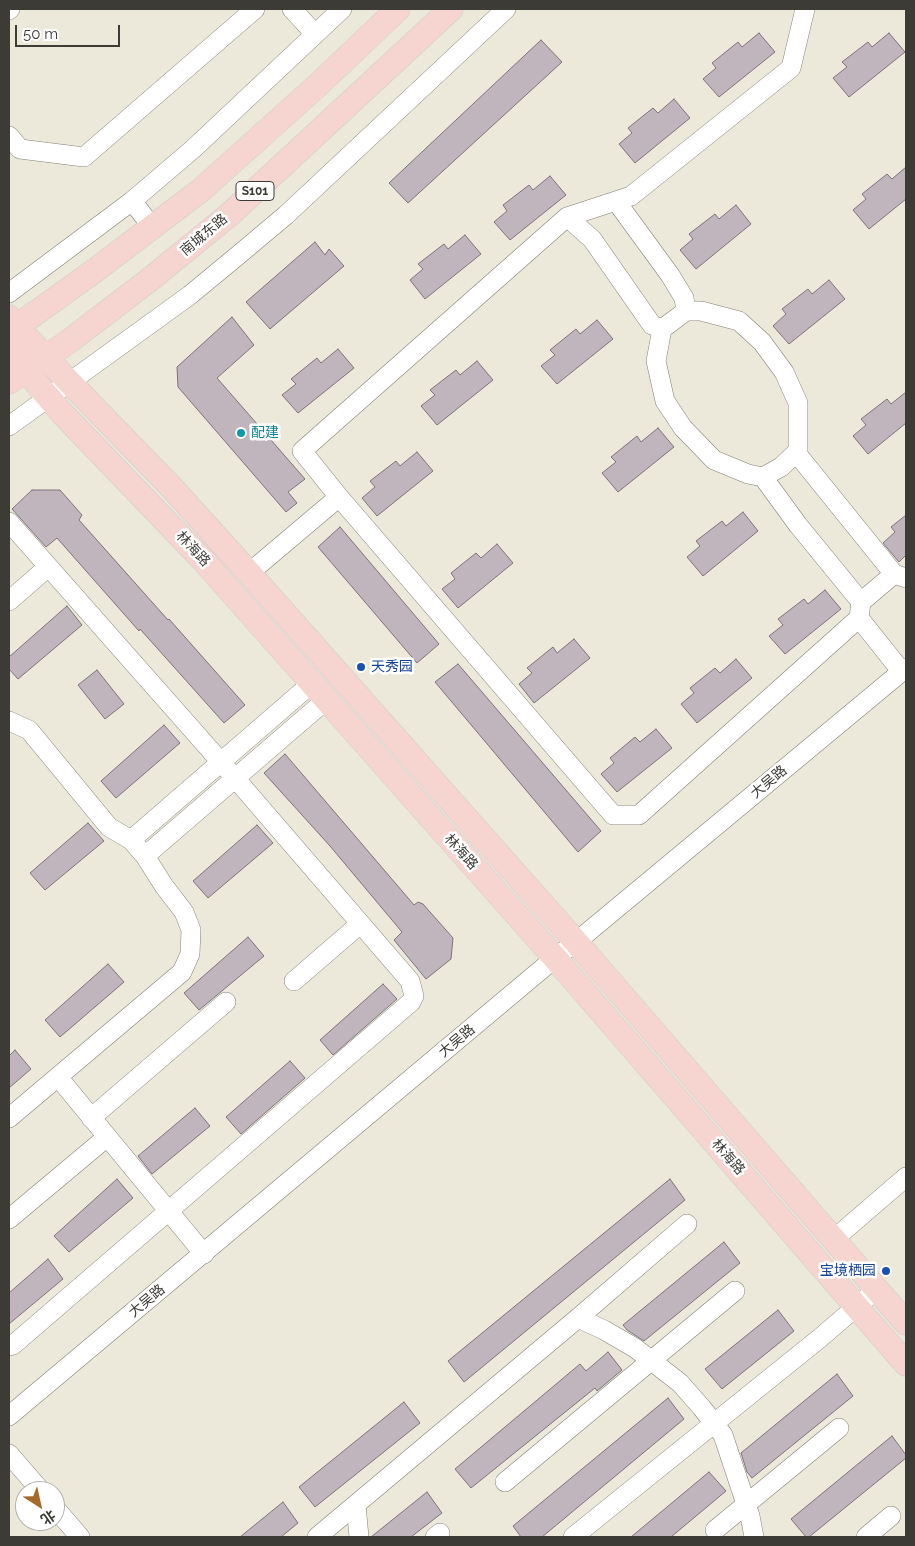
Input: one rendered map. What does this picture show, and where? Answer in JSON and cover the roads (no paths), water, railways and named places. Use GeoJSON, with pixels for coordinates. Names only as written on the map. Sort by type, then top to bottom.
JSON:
{"type":"FeatureCollection","features":[{"type":"Feature","properties":{"kind":"main road","name":"S101"},"geometry":{"type":"LineString","coordinates":[[12,325],[93,272],[201,190],[319,84],[398,9]]}},
{"type":"Feature","properties":{"kind":"main road","name":"南城东路"},"geometry":{"type":"LineString","coordinates":[[17,376],[68,342],[148,281],[229,215],[451,9]]}},
{"type":"Feature","properties":{"kind":"main road","name":"林海路"},"geometry":{"type":"LineString","coordinates":[[12,325],[70,381],[250,573],[576,942],[906,1322]]}},
{"type":"Feature","properties":{"kind":"main road","name":"林海路"},"geometry":{"type":"LineString","coordinates":[[9,348],[17,376],[49,398],[203,560],[555,958],[906,1364]]}},
{"type":"Feature","properties":{"kind":"street"},"geometry":{"type":"LineString","coordinates":[[9,136],[20,149],[84,157],[255,9]]}},
{"type":"Feature","properties":{"kind":"street"},"geometry":{"type":"LineString","coordinates":[[292,9],[315,34]]}},
{"type":"Feature","properties":{"kind":"street"},"geometry":{"type":"LineString","coordinates":[[9,293],[132,201],[193,148],[342,9]]}},
{"type":"Feature","properties":{"kind":"street"},"geometry":{"type":"LineString","coordinates":[[9,426],[190,295],[272,227],[506,9]]}},
{"type":"Feature","properties":{"kind":"street"},"geometry":{"type":"LineString","coordinates":[[798,451],[782,467],[763,477],[748,474],[714,460],[683,428],[665,400],[656,360],[662,329],[686,311],[701,312],[739,321],[762,342],[784,372],[798,403],[798,451],[798,455],[900,576],[860,610],[639,815],[613,814],[302,452],[568,217],[631,196],[791,68],[805,9]]}},
{"type":"Feature","properties":{"kind":"street"},"geometry":{"type":"LineString","coordinates":[[132,201],[153,228]]}},
{"type":"Feature","properties":{"kind":"street"},"geometry":{"type":"LineString","coordinates":[[616,201],[670,275],[684,298],[686,311]]}},
{"type":"Feature","properties":{"kind":"street"},"geometry":{"type":"LineString","coordinates":[[568,217],[592,239],[652,325],[662,329]]}},
{"type":"Feature","properties":{"kind":"street"},"geometry":{"type":"LineString","coordinates":[[763,477],[904,670]]}},
{"type":"Feature","properties":{"kind":"street"},"geometry":{"type":"LineString","coordinates":[[250,573],[339,497]]}},
{"type":"Feature","properties":{"kind":"street"},"geometry":{"type":"LineString","coordinates":[[9,522],[235,778],[410,981],[414,996],[411,1002],[13,1345],[9,1346]]}},
{"type":"Feature","properties":{"kind":"street"},"geometry":{"type":"LineString","coordinates":[[9,600],[48,566]]}},
{"type":"Feature","properties":{"kind":"street","name":"大吴路"},"geometry":{"type":"LineString","coordinates":[[9,1416],[555,958],[904,670]]}},
{"type":"Feature","properties":{"kind":"street"},"geometry":{"type":"LineString","coordinates":[[131,840],[221,762],[318,692]]}},
{"type":"Feature","properties":{"kind":"street"},"geometry":{"type":"LineString","coordinates":[[145,856],[235,778],[318,692]]}},
{"type":"Feature","properties":{"kind":"street"},"geometry":{"type":"LineString","coordinates":[[9,721],[29,730],[109,827],[131,840],[145,856],[164,886],[184,912],[191,930],[190,954],[182,972],[9,1118]]}},
{"type":"Feature","properties":{"kind":"street"},"geometry":{"type":"LineString","coordinates":[[294,982],[360,924]]}},
{"type":"Feature","properties":{"kind":"street"},"geometry":{"type":"LineString","coordinates":[[91,1118],[226,1002]]}},
{"type":"Feature","properties":{"kind":"street"},"geometry":{"type":"LineString","coordinates":[[58,1077],[204,1254]]}},
{"type":"Feature","properties":{"kind":"street"},"geometry":{"type":"LineString","coordinates":[[9,1219],[107,1137]]}},
{"type":"Feature","properties":{"kind":"street"},"geometry":{"type":"LineString","coordinates":[[834,1239],[906,1177]]}},
{"type":"Feature","properties":{"kind":"street"},"geometry":{"type":"LineString","coordinates":[[317,1537],[578,1318],[686,1224]]}},
{"type":"Feature","properties":{"kind":"street"},"geometry":{"type":"LineString","coordinates":[[573,1537],[820,1338],[877,1289]]}},
{"type":"Feature","properties":{"kind":"street"},"geometry":{"type":"LineString","coordinates":[[505,1482],[735,1292]]}},
{"type":"Feature","properties":{"kind":"street"},"geometry":{"type":"LineString","coordinates":[[578,1318],[635,1348],[680,1383],[714,1422],[723,1435],[750,1516],[754,1537]]}},
{"type":"Feature","properties":{"kind":"street"},"geometry":{"type":"LineString","coordinates":[[714,1530],[839,1428]]}},
{"type":"Feature","properties":{"kind":"street"},"geometry":{"type":"LineString","coordinates":[[9,1454],[32,1481]]}},
{"type":"Feature","properties":{"kind":"street"},"geometry":{"type":"LineString","coordinates":[[356,1505],[359,1537]]}},
{"type":"Feature","properties":{"kind":"street"},"geometry":{"type":"LineString","coordinates":[[866,1537],[891,1516]]}},
{"type":"Feature","properties":{"kind":"street"},"geometry":{"type":"LineString","coordinates":[[65,1520],[80,1537]]}},
{"type":"Feature","properties":{"kind":"place","name":"配建"},"geometry":{"type":"Point","coordinates":[241,433]}},
{"type":"Feature","properties":{"kind":"place","name":"天秀园"},"geometry":{"type":"Point","coordinates":[361,667]}},
{"type":"Feature","properties":{"kind":"place","name":"宝境栖园"},"geometry":{"type":"Point","coordinates":[886,1271]}}]}
